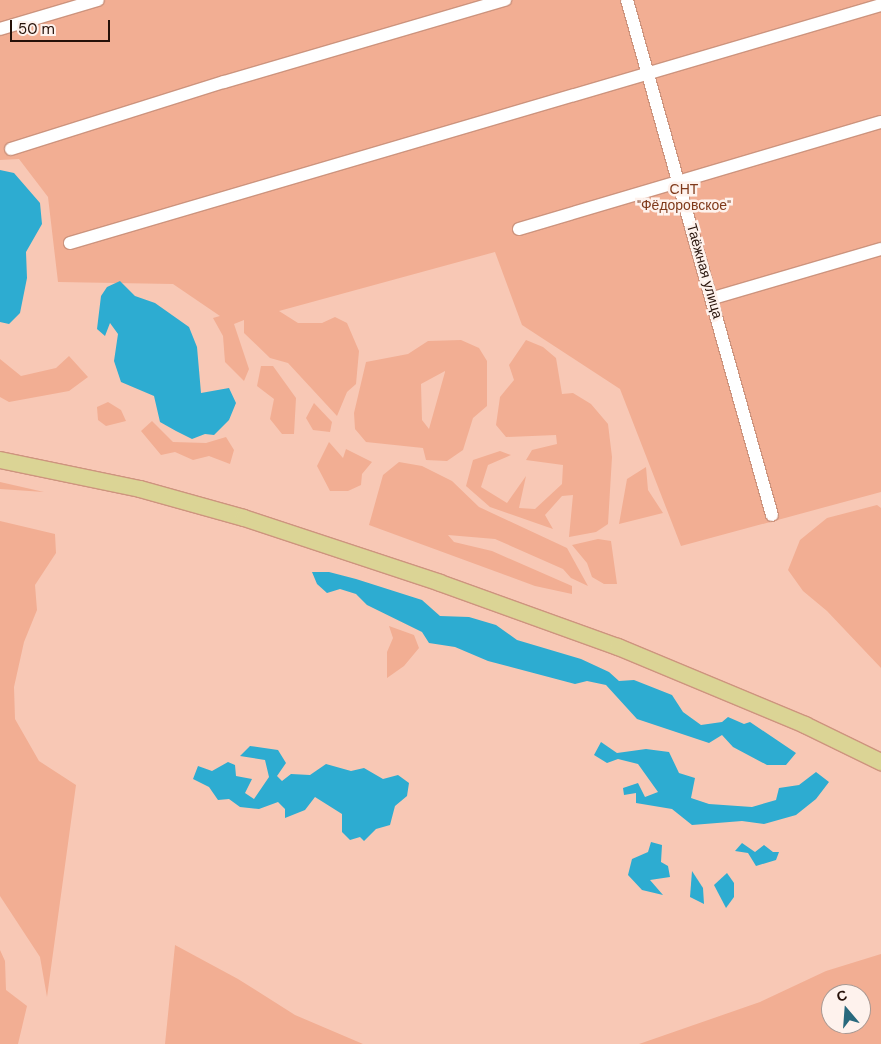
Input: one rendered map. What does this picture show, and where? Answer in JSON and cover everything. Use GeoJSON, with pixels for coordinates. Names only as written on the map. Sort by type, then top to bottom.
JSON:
{"type":"FeatureCollection","features":[{"type":"Feature","properties":{"kind":"main road"},"geometry":{"type":"LineString","coordinates":[[0,460],[140,490],[236,516],[440,583],[618,647],[805,726],[881,762]]}},
{"type":"Feature","properties":{"kind":"street"},"geometry":{"type":"LineString","coordinates":[[0,29],[98,0]]}},
{"type":"Feature","properties":{"kind":"street"},"geometry":{"type":"LineString","coordinates":[[11,149],[224,82],[505,0]]}},
{"type":"Feature","properties":{"kind":"street","name":"Таёжная улица"},"geometry":{"type":"LineString","coordinates":[[627,0],[713,298],[772,515]]}},
{"type":"Feature","properties":{"kind":"street"},"geometry":{"type":"LineString","coordinates":[[70,243],[881,4]]}},
{"type":"Feature","properties":{"kind":"street"},"geometry":{"type":"LineString","coordinates":[[519,229],[881,122]]}},
{"type":"Feature","properties":{"kind":"street"},"geometry":{"type":"LineString","coordinates":[[713,298],[881,249]]}},
{"type":"Feature","properties":{"kind":"green space","name":"СНТ \"Фёдоровское\""},"geometry":{"type":"Polygon","coordinates":[[[0,0],[881,0],[881,492],[681,546],[620,389],[522,325],[495,252],[279,311],[298,323],[322,323],[335,317],[347,323],[359,351],[356,384],[347,392],[337,416],[288,363],[270,358],[244,333],[244,320],[234,324],[249,369],[244,381],[225,362],[223,336],[213,318],[220,316],[173,284],[58,282],[48,197],[19,159],[0,160],[0,0]]]}},
{"type":"Feature","properties":{"kind":"green space"},"geometry":{"type":"Polygon","coordinates":[[[461,340],[479,348],[487,361],[487,406],[473,418],[463,450],[447,461],[426,460],[423,448],[366,442],[355,429],[354,413],[366,362],[408,354],[428,341],[461,340]],[[445,371],[421,384],[422,420],[429,429],[445,371]]]}},
{"type":"Feature","properties":{"kind":"green space"},"geometry":{"type":"Polygon","coordinates":[[[526,340],[543,347],[556,358],[562,394],[573,393],[591,404],[608,424],[612,457],[608,524],[596,532],[569,537],[573,495],[562,496],[545,515],[553,529],[490,507],[466,486],[473,460],[500,451],[511,455],[488,465],[481,487],[507,503],[526,476],[519,508],[535,509],[562,484],[563,465],[526,460],[532,450],[557,444],[556,435],[506,437],[496,425],[500,397],[514,380],[509,365],[526,340]]]}},
{"type":"Feature","properties":{"kind":"green space"},"geometry":{"type":"Polygon","coordinates":[[[69,356],[88,377],[69,391],[9,402],[0,397],[0,359],[21,376],[56,368],[69,356]]]}},
{"type":"Feature","properties":{"kind":"green space"},"geometry":{"type":"Polygon","coordinates":[[[261,366],[273,366],[296,398],[294,434],[282,434],[270,419],[274,399],[257,386],[261,366]]]}},
{"type":"Feature","properties":{"kind":"green space"},"geometry":{"type":"Polygon","coordinates":[[[108,402],[121,410],[126,421],[106,426],[98,420],[97,407],[108,402]]]}},
{"type":"Feature","properties":{"kind":"green space"},"geometry":{"type":"Polygon","coordinates":[[[314,403],[332,422],[330,432],[313,430],[306,418],[314,403]]]}},
{"type":"Feature","properties":{"kind":"green space"},"geometry":{"type":"Polygon","coordinates":[[[152,421],[173,442],[206,443],[226,437],[234,450],[230,464],[209,456],[193,460],[175,452],[161,455],[141,431],[152,421]]]}},
{"type":"Feature","properties":{"kind":"green space"},"geometry":{"type":"Polygon","coordinates":[[[329,442],[343,458],[346,449],[372,462],[362,474],[361,485],[348,491],[330,491],[317,466],[329,442]]]}},
{"type":"Feature","properties":{"kind":"green space"},"geometry":{"type":"Polygon","coordinates":[[[399,462],[422,466],[452,481],[479,507],[567,548],[588,586],[571,578],[563,569],[495,539],[448,535],[454,542],[492,551],[572,586],[572,594],[535,586],[369,525],[383,475],[399,462]]]}},
{"type":"Feature","properties":{"kind":"green space"},"geometry":{"type":"Polygon","coordinates":[[[646,467],[648,490],[663,513],[619,524],[627,479],[646,467]]]}},
{"type":"Feature","properties":{"kind":"green space"},"geometry":{"type":"Polygon","coordinates":[[[0,482],[44,492],[0,489],[0,482]]]}},
{"type":"Feature","properties":{"kind":"green space"},"geometry":{"type":"Polygon","coordinates":[[[877,505],[881,508],[881,668],[827,611],[803,591],[788,570],[800,540],[827,518],[877,505]]]}},
{"type":"Feature","properties":{"kind":"green space"},"geometry":{"type":"Polygon","coordinates":[[[0,521],[55,534],[56,553],[35,585],[37,610],[24,642],[14,687],[15,719],[39,761],[76,785],[47,997],[40,957],[0,896],[0,521]]]}},
{"type":"Feature","properties":{"kind":"green space"},"geometry":{"type":"Polygon","coordinates":[[[598,539],[611,541],[617,584],[604,584],[592,577],[587,563],[572,545],[598,539]]]}},
{"type":"Feature","properties":{"kind":"green space"},"geometry":{"type":"Polygon","coordinates":[[[389,626],[414,635],[419,648],[404,666],[387,678],[387,652],[393,638],[389,626]]]}},
{"type":"Feature","properties":{"kind":"green space"},"geometry":{"type":"Polygon","coordinates":[[[175,945],[238,979],[295,1015],[363,1044],[165,1044],[175,945]]]}},
{"type":"Feature","properties":{"kind":"green space"},"geometry":{"type":"Polygon","coordinates":[[[0,950],[5,961],[6,990],[27,1006],[18,1044],[0,1044],[0,950]]]}},
{"type":"Feature","properties":{"kind":"green space"},"geometry":{"type":"Polygon","coordinates":[[[881,954],[881,1044],[639,1044],[760,1002],[826,971],[881,954]]]}},
{"type":"Feature","properties":{"kind":"water"},"geometry":{"type":"Polygon","coordinates":[[[0,170],[14,173],[40,203],[42,224],[26,252],[27,278],[20,313],[9,324],[0,322],[0,170]]]}},
{"type":"Feature","properties":{"kind":"water"},"geometry":{"type":"Polygon","coordinates":[[[120,281],[135,296],[155,303],[189,327],[197,347],[201,393],[229,388],[236,403],[229,420],[214,435],[205,434],[192,439],[160,422],[154,396],[121,382],[114,361],[118,334],[110,323],[105,336],[97,329],[101,296],[107,287],[120,281]]]}},
{"type":"Feature","properties":{"kind":"water"},"geometry":{"type":"Polygon","coordinates":[[[312,572],[329,572],[422,600],[440,616],[469,617],[496,625],[517,640],[581,659],[609,672],[619,681],[634,680],[672,695],[683,712],[701,725],[722,722],[728,717],[744,724],[750,722],[796,753],[786,765],[767,765],[733,747],[722,735],[709,743],[637,719],[606,685],[587,681],[575,684],[488,661],[455,647],[429,643],[422,632],[367,605],[356,594],[340,589],[327,593],[317,584],[312,572]]]}},
{"type":"Feature","properties":{"kind":"water"},"geometry":{"type":"Polygon","coordinates":[[[601,742],[617,753],[646,749],[669,752],[679,773],[695,778],[691,798],[709,804],[752,807],[776,800],[779,788],[799,785],[816,772],[829,782],[816,799],[796,815],[764,824],[742,821],[692,825],[672,809],[636,803],[636,793],[624,795],[623,788],[638,783],[645,797],[658,792],[638,764],[618,759],[607,763],[594,755],[601,742]]]}},
{"type":"Feature","properties":{"kind":"water"},"geometry":{"type":"Polygon","coordinates":[[[250,746],[278,750],[286,763],[277,776],[282,781],[291,774],[310,775],[326,764],[351,771],[364,768],[383,779],[398,775],[409,783],[407,796],[395,806],[390,825],[376,829],[364,841],[360,837],[350,840],[342,832],[342,814],[315,797],[305,810],[285,818],[285,809],[278,802],[259,809],[240,807],[229,799],[218,800],[209,787],[193,779],[198,766],[212,771],[228,762],[235,765],[236,776],[252,779],[245,793],[254,799],[269,777],[265,760],[240,756],[250,746]]]}},
{"type":"Feature","properties":{"kind":"water"},"geometry":{"type":"Polygon","coordinates":[[[651,842],[662,845],[661,862],[668,866],[670,877],[650,880],[663,895],[642,890],[628,875],[632,859],[648,852],[651,842]]]}},
{"type":"Feature","properties":{"kind":"water"},"geometry":{"type":"Polygon","coordinates":[[[742,843],[755,852],[764,845],[773,852],[779,852],[776,860],[756,866],[748,853],[735,851],[742,843]]]}},
{"type":"Feature","properties":{"kind":"water"},"geometry":{"type":"Polygon","coordinates":[[[692,871],[703,888],[704,904],[690,897],[692,871]]]}},
{"type":"Feature","properties":{"kind":"water"},"geometry":{"type":"Polygon","coordinates":[[[727,873],[734,883],[734,897],[726,908],[714,885],[727,873]]]}}]}
